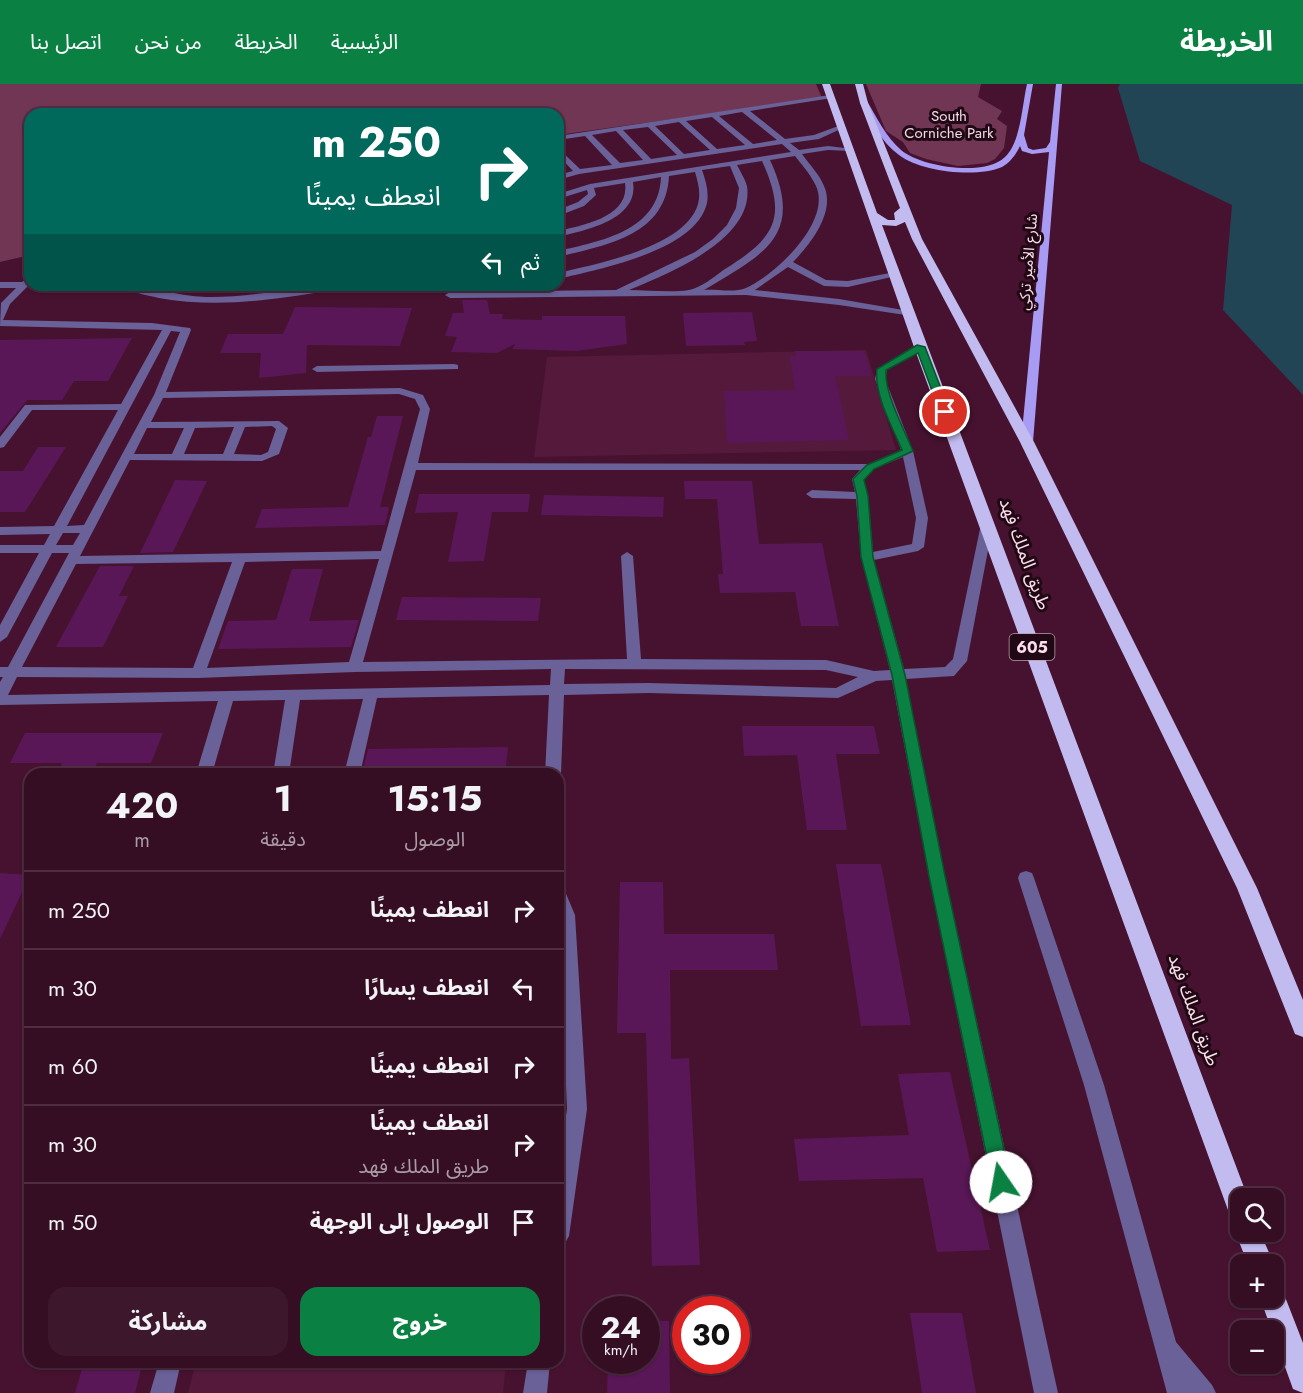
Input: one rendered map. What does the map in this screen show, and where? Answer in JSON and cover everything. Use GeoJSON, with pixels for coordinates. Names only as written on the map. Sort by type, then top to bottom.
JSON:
{"type":"FeatureCollection","features":[{"type":"Feature","properties":{"kind":"highway"},"geometry":{"type":"LineString","coordinates":[[859,84],[864,103],[917,239],[1027,442],[1247,888],[1303,1027]]}},
{"type":"Feature","properties":{"kind":"highway","name":"طريق الملك فهد"},"geometry":{"type":"LineString","coordinates":[[828,91],[920,347],[1232,1188]]}},
{"type":"Feature","properties":{"kind":"highway"},"geometry":{"type":"LineString","coordinates":[[873,214],[880,222],[892,225],[900,222],[899,213],[905,209]]}},
{"type":"Feature","properties":{"kind":"highway"},"geometry":{"type":"LineString","coordinates":[[884,244],[887,231],[905,230],[917,239]]}},
{"type":"Feature","properties":{"kind":"highway"},"geometry":{"type":"LineString","coordinates":[[1277,1308],[1303,1379]]}},
{"type":"Feature","properties":{"kind":"main road"},"geometry":{"type":"LineString","coordinates":[[864,103],[891,145],[905,156],[942,168],[985,168],[1007,161],[1015,150],[1030,84]]}},
{"type":"Feature","properties":{"kind":"main road","name":"شارع الأمير تركي"},"geometry":{"type":"LineString","coordinates":[[1027,442],[1059,84]]}},
{"type":"Feature","properties":{"kind":"main road"},"geometry":{"type":"LineString","coordinates":[[1020,133],[1025,149],[1032,152],[1049,150],[1053,143]]}},
{"type":"Feature","properties":{"kind":"street"},"geometry":{"type":"LineString","coordinates":[[564,137],[744,110],[828,91]]}},
{"type":"Feature","properties":{"kind":"street"},"geometry":{"type":"LineString","coordinates":[[744,110],[796,153],[821,187],[822,209],[806,244],[787,263],[746,292]]}},
{"type":"Feature","properties":{"kind":"street"},"geometry":{"type":"LineString","coordinates":[[714,115],[752,147]]}},
{"type":"Feature","properties":{"kind":"street"},"geometry":{"type":"LineString","coordinates":[[681,120],[716,152]]}},
{"type":"Feature","properties":{"kind":"street"},"geometry":{"type":"LineString","coordinates":[[650,124],[683,157]]}},
{"type":"Feature","properties":{"kind":"street"},"geometry":{"type":"LineString","coordinates":[[564,176],[578,172],[816,137],[841,127]]}},
{"type":"Feature","properties":{"kind":"street"},"geometry":{"type":"LineString","coordinates":[[618,129],[649,162]]}},
{"type":"Feature","properties":{"kind":"street"},"geometry":{"type":"LineString","coordinates":[[587,134],[618,166]]}},
{"type":"Feature","properties":{"kind":"street"},"geometry":{"type":"LineString","coordinates":[[564,195],[590,186],[698,168],[828,148],[849,149]]}},
{"type":"Feature","properties":{"kind":"street"},"geometry":{"type":"LineString","coordinates":[[564,157],[578,172]]}},
{"type":"Feature","properties":{"kind":"street"},"geometry":{"type":"LineString","coordinates":[[693,293],[750,257],[776,230],[779,211],[777,182],[765,158]]}},
{"type":"Feature","properties":{"kind":"street"},"geometry":{"type":"LineString","coordinates":[[615,294],[696,256],[721,237],[740,212],[743,186],[732,163]]}},
{"type":"Feature","properties":{"kind":"street"},"geometry":{"type":"LineString","coordinates":[[564,275],[619,261],[660,245],[691,223],[702,206],[704,186],[698,168]]}},
{"type":"Feature","properties":{"kind":"street"},"geometry":{"type":"LineString","coordinates":[[564,252],[598,243],[638,227],[664,193],[665,174]]}},
{"type":"Feature","properties":{"kind":"street"},"geometry":{"type":"LineString","coordinates":[[564,232],[605,220],[623,207],[630,194],[629,180]]}},
{"type":"Feature","properties":{"kind":"street"},"geometry":{"type":"LineString","coordinates":[[564,211],[581,204],[592,195],[590,186]]}},
{"type":"Feature","properties":{"kind":"street"},"geometry":{"type":"LineString","coordinates":[[787,263],[824,283],[848,284],[895,275]]}},
{"type":"Feature","properties":{"kind":"street"},"geometry":{"type":"LineString","coordinates":[[0,285],[24,282]]}},
{"type":"Feature","properties":{"kind":"street"},"geometry":{"type":"LineString","coordinates":[[824,300],[835,283]]}},
{"type":"Feature","properties":{"kind":"street"},"geometry":{"type":"LineString","coordinates":[[0,318],[3,303],[24,285]]}},
{"type":"Feature","properties":{"kind":"street"},"geometry":{"type":"LineString","coordinates":[[140,291],[148,294],[214,300],[313,291]]}},
{"type":"Feature","properties":{"kind":"street"},"geometry":{"type":"LineString","coordinates":[[536,291],[539,295]]}},
{"type":"Feature","properties":{"kind":"street"},"geometry":{"type":"LineString","coordinates":[[450,295],[746,292],[824,300],[909,314]]}},
{"type":"Feature","properties":{"kind":"street"},"geometry":{"type":"LineString","coordinates":[[0,323],[186,330],[159,395],[76,555],[6,672],[0,698],[371,695],[649,688],[838,693],[874,676]]}},
{"type":"Feature","properties":{"kind":"street"},"geometry":{"type":"LineString","coordinates":[[0,637],[168,328]]}},
{"type":"Feature","properties":{"kind":"street"},"geometry":{"type":"LineString","coordinates":[[867,557],[918,547],[922,518],[907,451],[880,379],[882,369],[920,347]]}},
{"type":"Feature","properties":{"kind":"street"},"geometry":{"type":"LineString","coordinates":[[317,369],[454,368]]}},
{"type":"Feature","properties":{"kind":"street"},"geometry":{"type":"LineString","coordinates":[[374,391],[382,369]]}},
{"type":"Feature","properties":{"kind":"street"},"geometry":{"type":"LineString","coordinates":[[159,395],[400,391],[418,397],[425,410],[355,667]]}},
{"type":"Feature","properties":{"kind":"street"},"geometry":{"type":"LineString","coordinates":[[0,445],[28,407],[126,407]]}},
{"type":"Feature","properties":{"kind":"street"},"geometry":{"type":"LineString","coordinates":[[176,458],[191,424]]}},
{"type":"Feature","properties":{"kind":"street"},"geometry":{"type":"LineString","coordinates":[[227,458],[241,424]]}},
{"type":"Feature","properties":{"kind":"street"},"geometry":{"type":"LineString","coordinates":[[126,457],[261,458],[273,454],[282,428],[280,424],[143,425]]}},
{"type":"Feature","properties":{"kind":"street"},"geometry":{"type":"LineString","coordinates":[[907,451],[870,467],[858,479],[862,496],[867,557],[898,675],[939,888],[1046,1393]]}},
{"type":"Feature","properties":{"kind":"street"},"geometry":{"type":"LineString","coordinates":[[411,466],[870,467]]}},
{"type":"Feature","properties":{"kind":"street"},"geometry":{"type":"LineString","coordinates":[[812,494],[862,496]]}},
{"type":"Feature","properties":{"kind":"street"},"geometry":{"type":"LineString","coordinates":[[6,672],[198,673],[355,667],[634,664],[826,665],[874,676],[949,672],[960,661],[987,524]]}},
{"type":"Feature","properties":{"kind":"street"},"geometry":{"type":"LineString","coordinates":[[0,531],[88,529]]}},
{"type":"Feature","properties":{"kind":"street"},"geometry":{"type":"LineString","coordinates":[[0,549],[49,548],[76,555],[240,558],[386,555]]}},
{"type":"Feature","properties":{"kind":"street"},"geometry":{"type":"LineString","coordinates":[[627,556],[634,664]]}},
{"type":"Feature","properties":{"kind":"street"},"geometry":{"type":"LineString","coordinates":[[198,673],[240,558]]}},
{"type":"Feature","properties":{"kind":"street"},"geometry":{"type":"LineString","coordinates":[[553,768],[558,664]]}},
{"type":"Feature","properties":{"kind":"street"},"geometry":{"type":"LineString","coordinates":[[353,768],[371,695]]}},
{"type":"Feature","properties":{"kind":"street"},"geometry":{"type":"LineString","coordinates":[[282,768],[293,696]]}},
{"type":"Feature","properties":{"kind":"street"},"geometry":{"type":"LineString","coordinates":[[206,768],[227,697]]}},
{"type":"Feature","properties":{"kind":"street"},"geometry":{"type":"LineString","coordinates":[[1026,878],[1094,1085],[1179,1393]]}},
{"type":"Feature","properties":{"kind":"street"},"geometry":{"type":"LineString","coordinates":[[564,910],[577,1109],[564,1196]]}},
{"type":"Feature","properties":{"kind":"street"},"geometry":{"type":"LineString","coordinates":[[1165,1344],[1204,1393]]}},
{"type":"Feature","properties":{"kind":"street"},"geometry":{"type":"LineString","coordinates":[[162,1393],[169,1368]]}},
{"type":"Feature","properties":{"kind":"street"},"geometry":{"type":"LineString","coordinates":[[535,1393],[538,1368]]}},
{"type":"Feature","properties":{"kind":"shaded area"},"geometry":{"type":"Polygon","coordinates":[[[866,350],[896,450],[534,457],[547,357],[866,350]]]}},
{"type":"Feature","properties":{"kind":"shaded area"},"geometry":{"type":"Polygon","coordinates":[[[194,1368],[505,1368],[503,1393],[188,1393],[194,1368]]]}},
{"type":"Feature","properties":{"kind":"green space"},"geometry":{"type":"Polygon","coordinates":[[[0,84],[816,84],[822,98],[564,134],[564,108],[24,108],[24,256],[0,262],[0,84]]]}},
{"type":"Feature","properties":{"kind":"green space","name":"South Corniche Park"},"geometry":{"type":"Polygon","coordinates":[[[866,84],[981,84],[978,97],[1002,111],[997,119],[1007,126],[1004,148],[995,159],[987,163],[958,166],[910,153],[903,142],[886,131],[866,84]]]}},
{"type":"Feature","properties":{"kind":"water"},"geometry":{"type":"Polygon","coordinates":[[[1120,84],[1303,84],[1303,395],[1223,310],[1232,205],[1140,161],[1118,88],[1120,84]]]}},
{"type":"Feature","properties":{"kind":"building"},"geometry":{"type":"Polygon","coordinates":[[[462,300],[487,300],[490,314],[503,314],[502,319],[542,320],[542,316],[625,316],[627,344],[576,351],[513,349],[515,344],[497,353],[451,352],[457,337],[445,336],[453,313],[464,313],[462,300]]]}},
{"type":"Feature","properties":{"kind":"building"},"geometry":{"type":"Polygon","coordinates":[[[295,307],[412,308],[400,346],[307,345],[306,373],[259,378],[261,353],[220,353],[228,334],[283,334],[295,307]]]}},
{"type":"Feature","properties":{"kind":"building"},"geometry":{"type":"Polygon","coordinates":[[[752,312],[757,341],[744,342],[745,345],[686,346],[683,313],[752,312]]]}},
{"type":"Feature","properties":{"kind":"building"},"geometry":{"type":"Polygon","coordinates":[[[132,338],[108,381],[74,381],[62,400],[27,400],[0,433],[0,340],[132,338]]]}},
{"type":"Feature","properties":{"kind":"building"},"geometry":{"type":"Polygon","coordinates":[[[795,351],[863,351],[871,376],[835,376],[849,440],[727,443],[724,391],[795,390],[790,356],[796,356],[795,351]]]}},
{"type":"Feature","properties":{"kind":"building"},"geometry":{"type":"Polygon","coordinates":[[[377,416],[403,416],[380,507],[389,507],[385,525],[255,528],[262,509],[348,507],[368,437],[371,437],[377,416]]]}},
{"type":"Feature","properties":{"kind":"building"},"geometry":{"type":"Polygon","coordinates":[[[38,447],[66,447],[25,512],[0,512],[0,471],[23,471],[38,447]]]}},
{"type":"Feature","properties":{"kind":"building"},"geometry":{"type":"Polygon","coordinates":[[[175,480],[207,481],[173,552],[140,553],[175,480]]]}},
{"type":"Feature","properties":{"kind":"building"},"geometry":{"type":"Polygon","coordinates":[[[684,481],[752,481],[759,544],[822,543],[839,626],[801,626],[795,592],[720,593],[718,574],[723,574],[717,499],[685,499],[684,481]]]}},
{"type":"Feature","properties":{"kind":"building"},"geometry":{"type":"Polygon","coordinates":[[[419,494],[530,494],[528,512],[492,512],[484,561],[448,562],[458,512],[415,513],[419,494]]]}},
{"type":"Feature","properties":{"kind":"building"},"geometry":{"type":"Polygon","coordinates":[[[544,495],[664,497],[663,517],[541,515],[544,495]]]}},
{"type":"Feature","properties":{"kind":"building"},"geometry":{"type":"Polygon","coordinates":[[[100,566],[134,566],[119,596],[128,596],[103,647],[56,647],[100,566]]]}},
{"type":"Feature","properties":{"kind":"building"},"geometry":{"type":"Polygon","coordinates":[[[292,569],[323,569],[309,621],[359,620],[351,647],[218,649],[228,621],[276,620],[292,569]]]}},
{"type":"Feature","properties":{"kind":"building"},"geometry":{"type":"Polygon","coordinates":[[[402,597],[541,598],[538,621],[396,620],[402,597]]]}},
{"type":"Feature","properties":{"kind":"building"},"geometry":{"type":"Polygon","coordinates":[[[742,726],[874,726],[880,754],[836,754],[847,830],[807,830],[797,755],[744,756],[742,726]]]}},
{"type":"Feature","properties":{"kind":"building"},"geometry":{"type":"Polygon","coordinates":[[[25,733],[163,733],[151,763],[97,763],[95,768],[60,768],[62,763],[10,763],[25,733]]]}},
{"type":"Feature","properties":{"kind":"building"},"geometry":{"type":"Polygon","coordinates":[[[508,747],[506,768],[363,768],[368,749],[508,747]]]}},
{"type":"Feature","properties":{"kind":"building"},"geometry":{"type":"Polygon","coordinates":[[[836,864],[881,864],[911,1025],[861,1026],[836,864]]]}},
{"type":"Feature","properties":{"kind":"building"},"geometry":{"type":"Polygon","coordinates":[[[0,873],[24,875],[24,888],[0,939],[0,873]]]}},
{"type":"Feature","properties":{"kind":"building"},"geometry":{"type":"Polygon","coordinates":[[[620,882],[663,882],[664,934],[774,934],[778,970],[670,970],[671,1059],[689,1058],[700,1265],[652,1266],[646,1033],[617,1033],[620,882]]]}},
{"type":"Feature","properties":{"kind":"building"},"geometry":{"type":"Polygon","coordinates":[[[950,1072],[990,1250],[937,1252],[923,1178],[799,1181],[794,1139],[909,1135],[898,1074],[950,1072]]]}},
{"type":"Feature","properties":{"kind":"building"},"geometry":{"type":"Polygon","coordinates":[[[910,1313],[962,1313],[976,1393],[922,1393],[910,1313]]]}},
{"type":"Feature","properties":{"kind":"building"},"geometry":{"type":"Polygon","coordinates":[[[660,1321],[669,1321],[670,1393],[607,1393],[608,1374],[660,1374],[660,1321]]]}},
{"type":"Feature","properties":{"kind":"building"},"geometry":{"type":"Polygon","coordinates":[[[82,1368],[141,1368],[135,1393],[75,1393],[82,1368]]]}},
{"type":"Feature","properties":{"kind":"route"},"geometry":{"type":"LineString","coordinates":[[945,412],[920,347],[882,369],[880,379],[907,451],[870,467],[858,479],[862,496],[867,557],[898,675],[1001,1182]]}}]}
